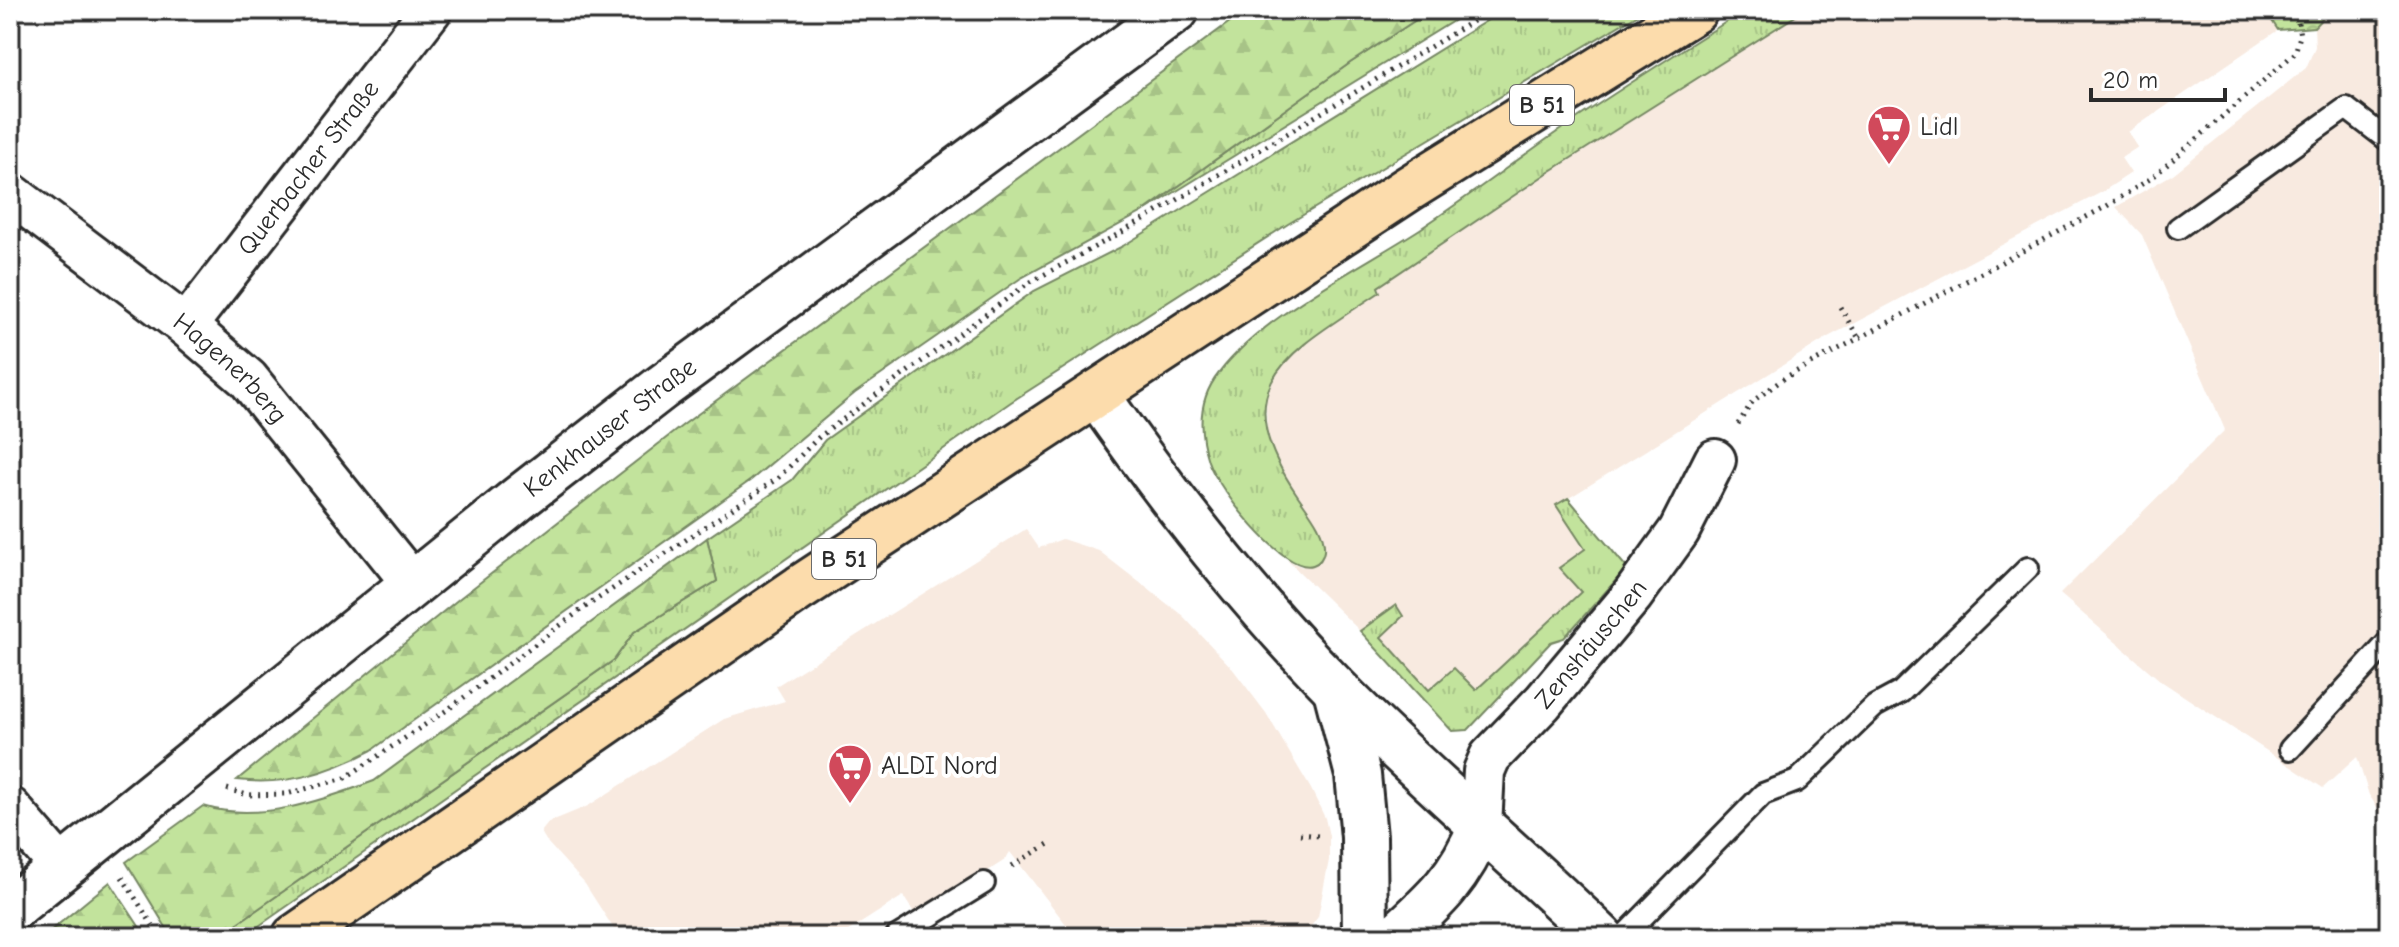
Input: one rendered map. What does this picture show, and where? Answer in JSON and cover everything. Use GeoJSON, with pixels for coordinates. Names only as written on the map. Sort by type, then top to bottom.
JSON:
{"type":"FeatureCollection","features":[{"type":"Feature","properties":{"kind":"main road","name":"B 51"},"geometry":{"type":"LineString","coordinates":[[295,937],[633,701],[1096,394],[1408,189],[1685,16]]}},
{"type":"Feature","properties":{"kind":"street","name":"Querbacher Straße"},"geometry":{"type":"LineString","coordinates":[[186,326],[431,10]]}},
{"type":"Feature","properties":{"kind":"street","name":"Kenkhauser Straße"},"geometry":{"type":"LineString","coordinates":[[10,910],[661,388],[1176,10]]}},
{"type":"Feature","properties":{"kind":"street","name":"Hagenerberg"},"geometry":{"type":"LineString","coordinates":[[10,193],[186,326],[248,379],[413,584]]}},
{"type":"Feature","properties":{"kind":"street"},"geometry":{"type":"LineString","coordinates":[[1096,394],[1150,472],[1267,614],[1336,690],[1601,937]]}},
{"type":"Feature","properties":{"kind":"street","name":"Zenshäuschen"},"geometry":{"type":"LineString","coordinates":[[1481,826],[1484,771],[1490,757],[1543,702],[1632,596],[1679,531],[1715,460]]}},
{"type":"Feature","properties":{"kind":"street"},"geometry":{"type":"LineString","coordinates":[[1336,690],[1358,775],[1364,837],[1365,937]]}},
{"type":"Feature","properties":{"kind":"street"},"geometry":{"type":"LineString","coordinates":[[10,808],[62,868]]}},
{"type":"Feature","properties":{"kind":"street"},"geometry":{"type":"LineString","coordinates":[[1395,937],[1445,892],[1467,861],[1481,826]]}},
{"type":"Feature","properties":{"kind":"lane"},"geometry":{"type":"LineString","coordinates":[[2178,228],[2346,108],[2389,141]]}},
{"type":"Feature","properties":{"kind":"lane"},"geometry":{"type":"LineString","coordinates":[[1623,937],[1763,794],[1797,781],[1875,706],[1901,692],[2028,568]]}},
{"type":"Feature","properties":{"kind":"lane"},"geometry":{"type":"LineString","coordinates":[[2290,749],[2389,641]]}},
{"type":"Feature","properties":{"kind":"lane"},"geometry":{"type":"LineString","coordinates":[[896,937],[984,883]]}},
{"type":"Feature","properties":{"kind":"path"},"geometry":{"type":"LineString","coordinates":[[198,759],[224,787],[247,795],[287,794],[345,778],[436,718],[581,610],[778,478],[819,437],[1027,284],[1144,220],[1491,10]]}},
{"type":"Feature","properties":{"kind":"path"},"geometry":{"type":"LineString","coordinates":[[1715,460],[1753,401],[1786,377],[2107,206],[2153,177],[2295,53],[2300,36],[2296,10]]}},
{"type":"Feature","properties":{"kind":"path"},"geometry":{"type":"LineString","coordinates":[[1840,307],[1858,337]]}},
{"type":"Feature","properties":{"kind":"path"},"geometry":{"type":"LineString","coordinates":[[96,840],[160,937]]}},
{"type":"Feature","properties":{"kind":"path"},"geometry":{"type":"LineString","coordinates":[[1018,863],[1050,843]]}},
{"type":"Feature","properties":{"kind":"shaded area"},"geometry":{"type":"Polygon","coordinates":[[[1805,10],[2265,10],[2278,30],[2128,132],[2138,147],[2121,158],[2131,173],[2102,192],[1828,337],[1569,498],[1627,568],[1564,638],[1551,642],[1468,730],[1452,731],[1360,631],[1287,560],[1302,567],[1324,549],[1321,532],[1276,464],[1267,440],[1266,396],[1279,368],[1297,347],[1380,292],[1377,287],[1546,174],[1805,10]]]}},
{"type":"Feature","properties":{"kind":"shaded area"},"geometry":{"type":"Polygon","coordinates":[[[2330,10],[2389,10],[2389,825],[2369,795],[2357,757],[2323,788],[2161,681],[2060,594],[2225,430],[2142,235],[2116,207],[2173,174],[2306,68],[2315,47],[2314,27],[2330,10]]]}},
{"type":"Feature","properties":{"kind":"shaded area"},"geometry":{"type":"Polygon","coordinates":[[[1026,529],[1039,548],[1062,539],[1099,551],[1183,616],[1232,668],[1266,713],[1311,789],[1325,818],[1329,836],[1329,860],[1318,917],[1305,934],[1302,937],[1076,937],[1010,852],[1005,860],[917,917],[903,896],[839,937],[619,937],[585,884],[547,842],[541,832],[549,822],[588,806],[724,719],[785,701],[776,686],[1026,529]]]}},
{"type":"Feature","properties":{"kind":"green space"},"geometry":{"type":"Polygon","coordinates":[[[1246,10],[1431,10],[1350,63],[1141,213],[1021,278],[855,393],[751,480],[372,750],[307,776],[273,781],[237,780],[460,598],[683,425],[1246,10]]]}},
{"type":"Feature","properties":{"kind":"green space"},"geometry":{"type":"Polygon","coordinates":[[[1431,10],[1471,10],[1141,213],[1350,63],[1431,10]]]}},
{"type":"Feature","properties":{"kind":"green space"},"geometry":{"type":"Polygon","coordinates":[[[1504,10],[1645,10],[1288,224],[1011,402],[243,937],[218,937],[614,660],[634,632],[717,581],[707,538],[792,480],[825,440],[1034,291],[1123,246],[1504,10]]]}},
{"type":"Feature","properties":{"kind":"green space"},"geometry":{"type":"Polygon","coordinates":[[[1745,10],[1805,10],[1546,174],[1378,287],[1380,292],[1294,353],[1276,374],[1266,397],[1265,424],[1275,457],[1320,529],[1324,551],[1319,562],[1300,564],[1269,543],[1237,508],[1208,461],[1202,415],[1207,393],[1219,373],[1238,352],[1286,312],[1420,229],[1580,116],[1745,10]]]}},
{"type":"Feature","properties":{"kind":"green space"},"geometry":{"type":"Polygon","coordinates":[[[2265,10],[2330,10],[2314,27],[2278,30],[2265,10]]]}},
{"type":"Feature","properties":{"kind":"green space"},"geometry":{"type":"Polygon","coordinates":[[[1568,498],[1627,568],[1564,638],[1551,642],[1468,730],[1452,731],[1360,631],[1396,605],[1403,616],[1381,637],[1429,690],[1454,668],[1476,690],[1581,592],[1559,568],[1585,549],[1556,505],[1568,498]]]}},
{"type":"Feature","properties":{"kind":"green space"},"geometry":{"type":"Polygon","coordinates":[[[707,538],[717,581],[634,632],[614,660],[218,937],[172,937],[126,862],[203,806],[224,811],[267,811],[333,796],[374,781],[707,538]]]}},
{"type":"Feature","properties":{"kind":"green space"},"geometry":{"type":"Polygon","coordinates":[[[110,882],[146,937],[43,937],[110,882]]]}},
{"type":"Feature","properties":{"kind":"place","name":"Lidl"},"geometry":{"type":"Point","coordinates":[1889,166]}},
{"type":"Feature","properties":{"kind":"place","name":"ALDI Nord"},"geometry":{"type":"Point","coordinates":[850,805]}}]}
